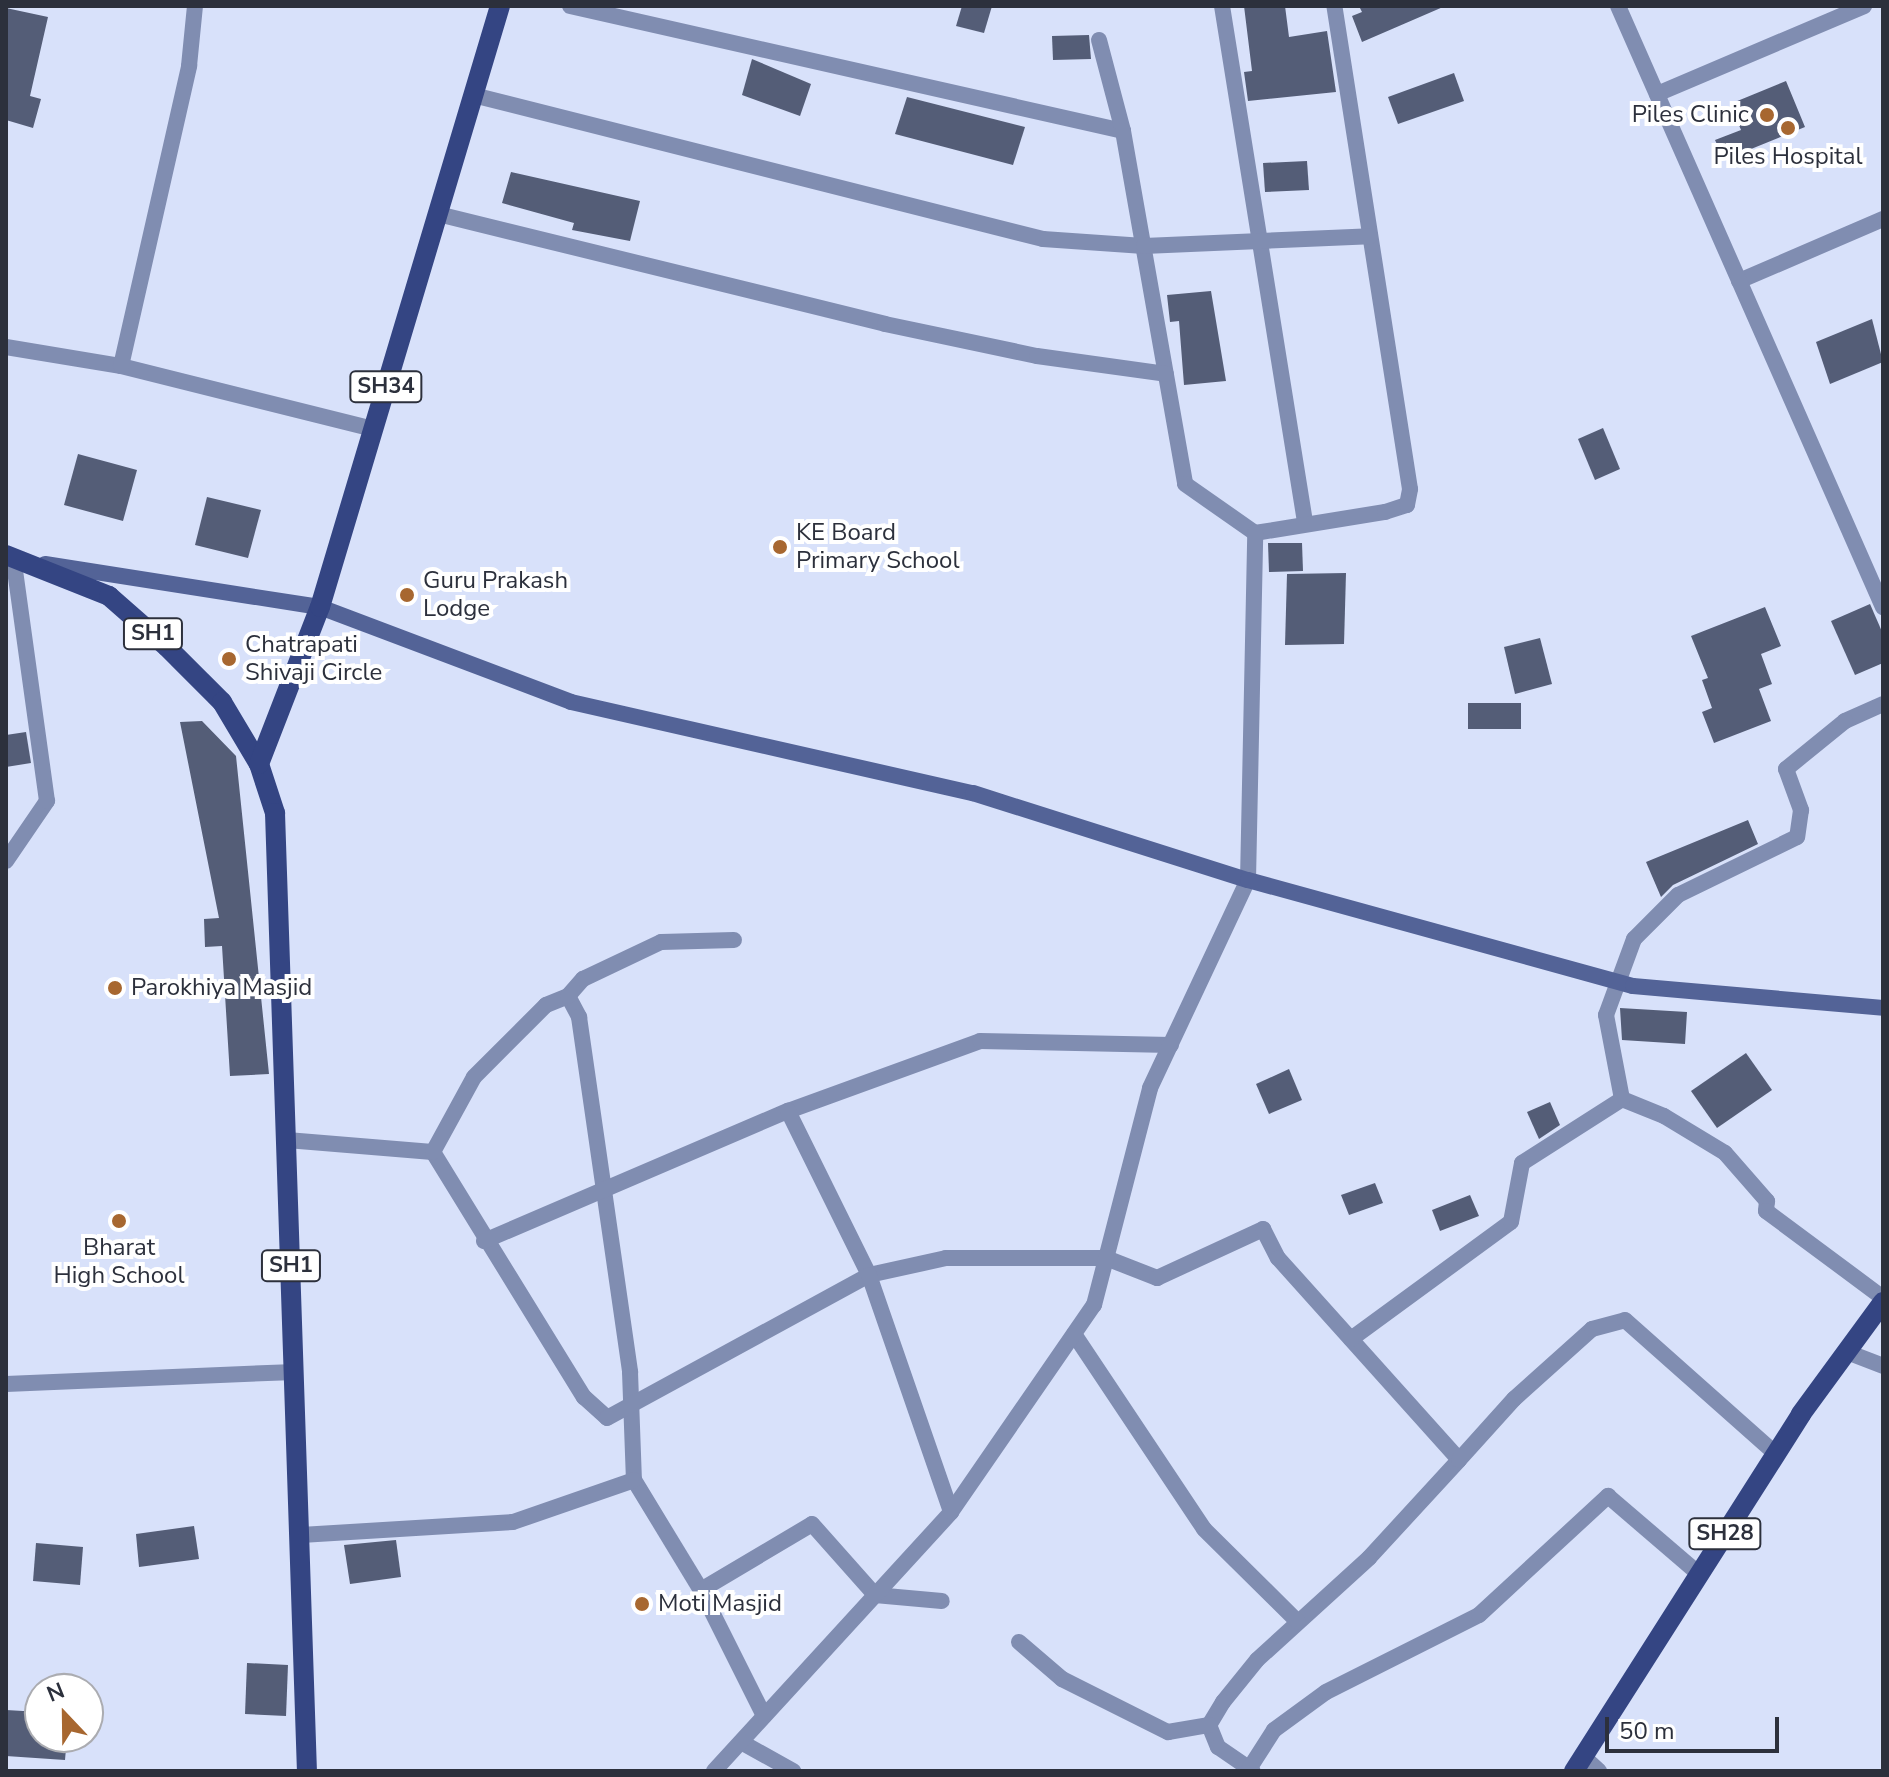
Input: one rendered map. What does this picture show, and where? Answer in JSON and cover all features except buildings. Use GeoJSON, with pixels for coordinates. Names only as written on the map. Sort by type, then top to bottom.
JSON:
{"type":"FeatureCollection","features":[{"type":"Feature","properties":{"kind":"main road","name":"SH34"},"geometry":{"type":"LineString","coordinates":[[259,764],[320,607],[500,6]]}},
{"type":"Feature","properties":{"kind":"main road"},"geometry":{"type":"LineString","coordinates":[[17,558],[320,607],[571,702],[973,793],[1248,880],[1622,983],[1883,1008]]}},
{"type":"Feature","properties":{"kind":"main road","name":"SH1"},"geometry":{"type":"LineString","coordinates":[[17,558],[109,596],[167,647],[222,702],[259,764],[275,813],[307,1771]]}},
{"type":"Feature","properties":{"kind":"main road","name":"SH28"},"geometry":{"type":"LineString","coordinates":[[1586,1767],[1699,1574],[1776,1454],[1883,1300]]}},
{"type":"Feature","properties":{"kind":"street"},"geometry":{"type":"LineString","coordinates":[[121,366],[189,66],[195,6]]}},
{"type":"Feature","properties":{"kind":"street"},"geometry":{"type":"LineString","coordinates":[[570,6],[1123,131]]}},
{"type":"Feature","properties":{"kind":"street"},"geometry":{"type":"LineString","coordinates":[[1222,6],[1305,522]]}},
{"type":"Feature","properties":{"kind":"street"},"geometry":{"type":"LineString","coordinates":[[1099,40],[1123,131],[1185,484],[1255,533],[1407,505],[1410,489],[1334,6]]}},
{"type":"Feature","properties":{"kind":"street"},"geometry":{"type":"LineString","coordinates":[[1618,6],[1883,607]]}},
{"type":"Feature","properties":{"kind":"street"},"geometry":{"type":"LineString","coordinates":[[1657,94],[1864,6]]}},
{"type":"Feature","properties":{"kind":"street"},"geometry":{"type":"LineString","coordinates":[[473,95],[1043,239],[1144,246],[1370,236]]}},
{"type":"Feature","properties":{"kind":"street"},"geometry":{"type":"LineString","coordinates":[[438,214],[885,324],[1037,356],[1166,374]]}},
{"type":"Feature","properties":{"kind":"street"},"geometry":{"type":"LineString","coordinates":[[1739,281],[1883,219]]}},
{"type":"Feature","properties":{"kind":"street"},"geometry":{"type":"LineString","coordinates":[[6,347],[121,366],[373,429]]}},
{"type":"Feature","properties":{"kind":"street"},"geometry":{"type":"LineString","coordinates":[[714,1771],[951,1512],[1094,1305],[1150,1088],[1248,880],[1255,533]]}},
{"type":"Feature","properties":{"kind":"street"},"geometry":{"type":"LineString","coordinates":[[6,861],[47,801],[17,558]]}},
{"type":"Feature","properties":{"kind":"street"},"geometry":{"type":"LineString","coordinates":[[1622,1099],[1606,1015],[1622,983],[1634,939],[1678,895],[1797,837],[1801,810],[1786,769],[1845,721],[1883,704]]}},
{"type":"Feature","properties":{"kind":"street"},"geometry":{"type":"LineString","coordinates":[[433,1152],[474,1077],[546,1005],[568,996],[583,979],[661,942],[734,940]]}},
{"type":"Feature","properties":{"kind":"street"},"geometry":{"type":"LineString","coordinates":[[568,996],[579,1017],[601,1189],[630,1372],[628,1405],[634,1480],[701,1590],[764,1716]]}},
{"type":"Feature","properties":{"kind":"street"},"geometry":{"type":"LineString","coordinates":[[484,1241],[788,1111],[980,1041],[1171,1045]]}},
{"type":"Feature","properties":{"kind":"street"},"geometry":{"type":"LineString","coordinates":[[1622,1099],[1664,1116],[1725,1153],[1767,1201],[1766,1211],[1883,1300]]}},
{"type":"Feature","properties":{"kind":"street"},"geometry":{"type":"LineString","coordinates":[[1351,1339],[1511,1222],[1522,1163],[1622,1099]]}},
{"type":"Feature","properties":{"kind":"street"},"geometry":{"type":"LineString","coordinates":[[788,1111],[869,1275],[951,1512]]}},
{"type":"Feature","properties":{"kind":"street"},"geometry":{"type":"LineString","coordinates":[[287,1140],[433,1152]]}},
{"type":"Feature","properties":{"kind":"street"},"geometry":{"type":"LineString","coordinates":[[433,1152],[484,1241],[584,1397],[607,1418],[869,1275],[946,1258],[1106,1258],[1157,1278],[1263,1229],[1278,1258],[1459,1460]]}},
{"type":"Feature","properties":{"kind":"street"},"geometry":{"type":"LineString","coordinates":[[1019,1642],[1062,1679],[1168,1732],[1209,1725],[1257,1660],[1369,1558],[1514,1399],[1592,1329],[1625,1320],[1776,1454]]}},
{"type":"Feature","properties":{"kind":"street"},"geometry":{"type":"LineString","coordinates":[[1074,1334],[1204,1529],[1298,1622]]}},
{"type":"Feature","properties":{"kind":"street"},"geometry":{"type":"LineString","coordinates":[[1847,1352],[1883,1366]]}},
{"type":"Feature","properties":{"kind":"street"},"geometry":{"type":"LineString","coordinates":[[6,1384],[295,1372]]}},
{"type":"Feature","properties":{"kind":"street"},"geometry":{"type":"LineString","coordinates":[[301,1535],[513,1522],[634,1480]]}},
{"type":"Feature","properties":{"kind":"street"},"geometry":{"type":"LineString","coordinates":[[1209,1725],[1218,1747],[1251,1770],[1274,1730],[1326,1692],[1479,1615],[1608,1496],[1699,1574]]}},
{"type":"Feature","properties":{"kind":"street"},"geometry":{"type":"LineString","coordinates":[[701,1590],[812,1524],[875,1595],[942,1601]]}},
{"type":"Feature","properties":{"kind":"street"},"geometry":{"type":"LineString","coordinates":[[741,1742],[785,1769]]}},
{"type":"Feature","properties":{"kind":"place","name":"Piles Clinic"},"geometry":{"type":"Point","coordinates":[1767,115]}},
{"type":"Feature","properties":{"kind":"place","name":"Piles Hospital"},"geometry":{"type":"Point","coordinates":[1788,128]}},
{"type":"Feature","properties":{"kind":"place","name":"KE Board Primary School"},"geometry":{"type":"Point","coordinates":[780,547]}},
{"type":"Feature","properties":{"kind":"place","name":"Guru Prakash Lodge"},"geometry":{"type":"Point","coordinates":[407,595]}},
{"type":"Feature","properties":{"kind":"place","name":"Chatrapati Shivaji Circle"},"geometry":{"type":"Point","coordinates":[229,659]}},
{"type":"Feature","properties":{"kind":"place","name":"Parokhiya Masjid"},"geometry":{"type":"Point","coordinates":[115,988]}},
{"type":"Feature","properties":{"kind":"place","name":"Bharat High School"},"geometry":{"type":"Point","coordinates":[119,1221]}},
{"type":"Feature","properties":{"kind":"place","name":"Moti Masjid"},"geometry":{"type":"Point","coordinates":[642,1604]}}]}
